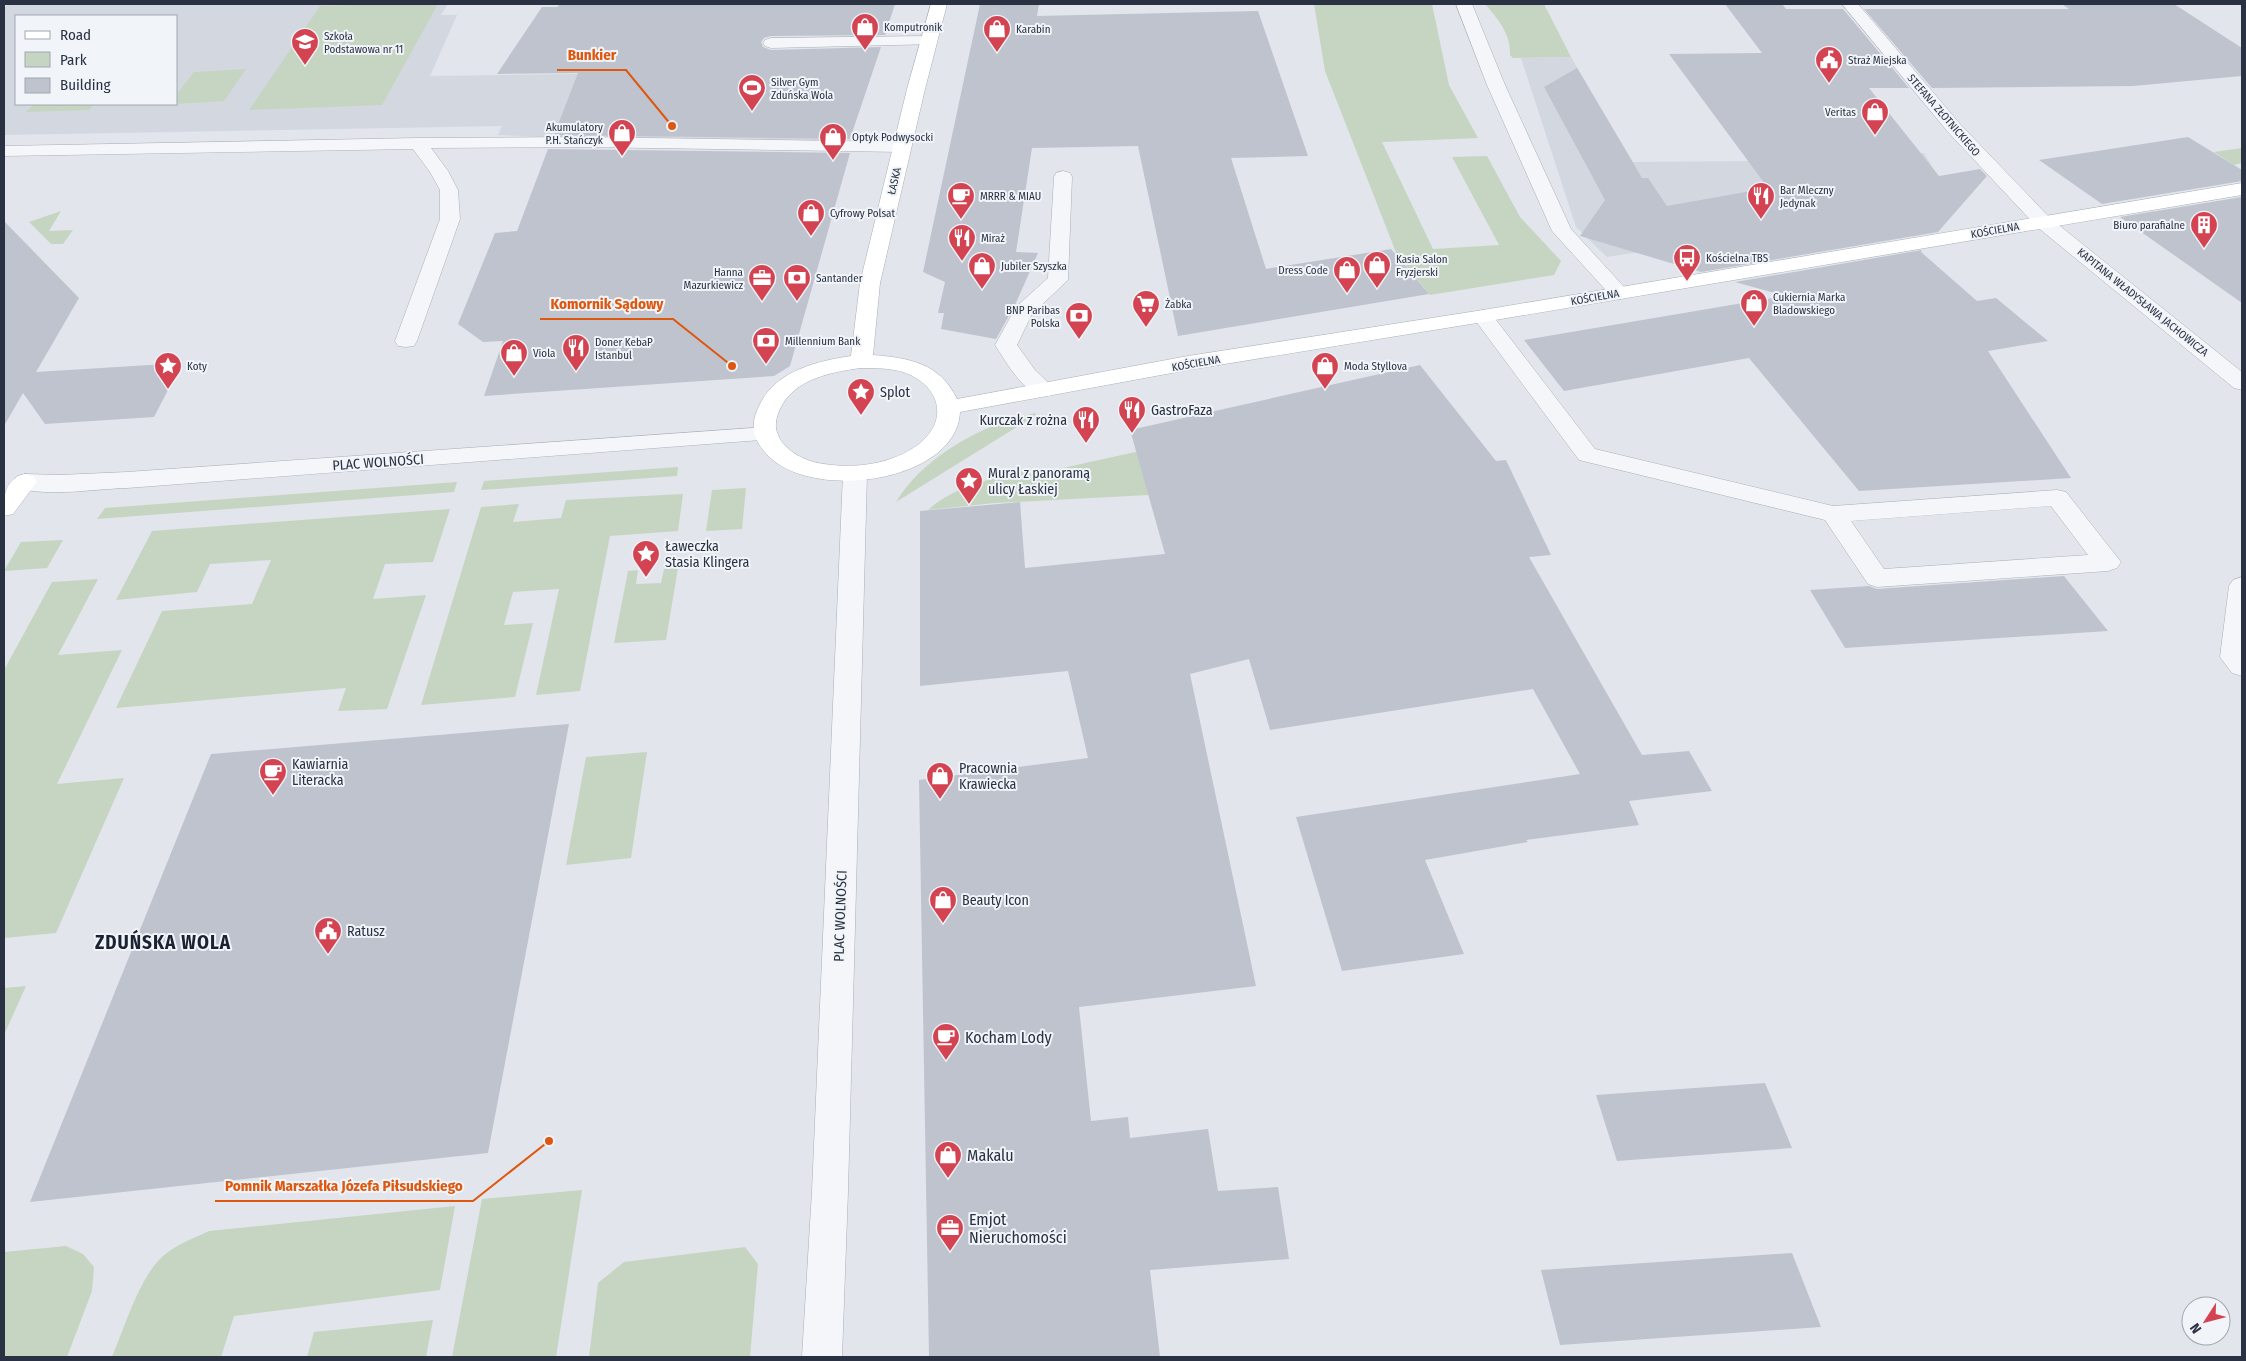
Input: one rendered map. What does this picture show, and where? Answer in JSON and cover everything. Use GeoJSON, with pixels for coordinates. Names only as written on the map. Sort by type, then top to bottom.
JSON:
{"type":"FeatureCollection","features":[{"type":"Feature","properties":{"kind":"street","name":"ŁASKA"},"geometry":{"type":"LineString","coordinates":[[861,361],[870,284],[902,147],[939,4]]}},
{"type":"Feature","properties":{"kind":"street"},"geometry":{"type":"LineString","coordinates":[[1464,4],[1496,85],[1562,231],[1619,294]]}},
{"type":"Feature","properties":{"kind":"street","name":"STEFANA ZŁOTNICKIEGO"},"geometry":{"type":"LineString","coordinates":[[1850,4],[1954,128],[2043,222]]}},
{"type":"Feature","properties":{"kind":"street"},"geometry":{"type":"LineString","coordinates":[[771,43],[929,41]]}},
{"type":"Feature","properties":{"kind":"street"},"geometry":{"type":"LineString","coordinates":[[4,151],[418,143],[614,142],[902,147]]}},
{"type":"Feature","properties":{"kind":"street"},"geometry":{"type":"LineString","coordinates":[[406,341],[450,219],[449,190],[439,171],[418,143]]}},
{"type":"Feature","properties":{"kind":"street"},"geometry":{"type":"LineString","coordinates":[[1045,390],[1026,375],[1006,345],[1023,310],[1058,280],[1063,177]]}},
{"type":"Feature","properties":{"kind":"street","name":"KOŚCIELNA"},"geometry":{"type":"LineString","coordinates":[[949,407],[1188,364],[1619,294],[2242,189]]}},
{"type":"Feature","properties":{"kind":"street","name":"KAPITANA WŁADYSŁAWA JACHOWICZA"},"geometry":{"type":"LineString","coordinates":[[2043,222],[2242,383]]}},
{"type":"Feature","properties":{"kind":"street"},"geometry":{"type":"LineString","coordinates":[[1482,316],[1586,455],[1833,514],[2057,498],[2108,562],[1876,578],[1833,514]]}},
{"type":"Feature","properties":{"kind":"street"},"geometry":{"type":"LineString","coordinates":[[861,361],[896,364],[925,375],[944,392],[949,407],[948,420],[942,433],[924,451],[898,465],[855,474],[824,472],[796,465],[777,451],[766,434],[765,418],[768,410],[771,403],[784,388],[802,376],[836,364],[861,361]]}},
{"type":"Feature","properties":{"kind":"street","name":"PLAC WOLNOŚCI"},"geometry":{"type":"LineString","coordinates":[[4,508],[14,481],[60,483],[137,479],[766,434]]}},
{"type":"Feature","properties":{"kind":"street","name":"PLAC WOLNOŚCI"},"geometry":{"type":"LineString","coordinates":[[822,1357],[831,1162],[855,474]]}},
{"type":"Feature","properties":{"kind":"street"},"geometry":{"type":"LineString","coordinates":[[2242,586],[2234,657],[2242,666]]}},
{"type":"Feature","properties":{"kind":"shaded area","name":"Szkoła Podstawowa nr 11"},"geometry":{"type":"Polygon","coordinates":[[[8,4],[448,4],[441,15],[457,15],[430,76],[574,74],[864,76],[846,141],[654,141],[498,135],[502,126],[4,135],[4,8],[8,4]]]}},
{"type":"Feature","properties":{"kind":"shaded area"},"geometry":{"type":"Polygon","coordinates":[[[1571,57],[1633,162],[1748,161],[1848,152],[1924,153],[1934,170],[1961,205],[1957,210],[1857,226],[1830,222],[1607,257],[1576,227],[1521,58],[1571,57]]]}},
{"type":"Feature","properties":{"kind":"green space"},"geometry":{"type":"Polygon","coordinates":[[[438,4],[382,105],[249,110],[320,6],[438,4]]]}},
{"type":"Feature","properties":{"kind":"green space"},"geometry":{"type":"Polygon","coordinates":[[[1314,4],[1432,4],[1449,85],[1478,138],[1382,142],[1433,249],[1499,245],[1452,157],[1487,156],[1520,217],[1561,261],[1554,275],[1430,295],[1397,255],[1325,71],[1314,4]]]}},
{"type":"Feature","properties":{"kind":"green space"},"geometry":{"type":"Polygon","coordinates":[[[1485,4],[1544,4],[1571,57],[1513,58],[1510,55],[1510,47],[1503,27],[1485,4]]]}},
{"type":"Feature","properties":{"kind":"green space"},"geometry":{"type":"Polygon","coordinates":[[[246,69],[224,101],[178,104],[178,92],[194,72],[246,69]]]}},
{"type":"Feature","properties":{"kind":"green space"},"geometry":{"type":"Polygon","coordinates":[[[33,105],[93,105],[89,110],[26,112],[33,105]]]}},
{"type":"Feature","properties":{"kind":"green space"},"geometry":{"type":"Polygon","coordinates":[[[2242,148],[2242,163],[2234,165],[2214,152],[2242,148]]]}},
{"type":"Feature","properties":{"kind":"green space"},"geometry":{"type":"Polygon","coordinates":[[[61,211],[49,231],[73,230],[63,244],[51,244],[29,222],[61,211]]]}},
{"type":"Feature","properties":{"kind":"green space"},"geometry":{"type":"Polygon","coordinates":[[[1035,413],[1036,415],[896,502],[922,470],[956,444],[995,425],[1035,413]]]}},
{"type":"Feature","properties":{"kind":"green space"},"geometry":{"type":"Polygon","coordinates":[[[1208,436],[1230,487],[1148,495],[995,503],[928,510],[949,495],[962,489],[1002,476],[1028,470],[1031,475],[1208,436]]]}},
{"type":"Feature","properties":{"kind":"green space"},"geometry":{"type":"Polygon","coordinates":[[[678,467],[677,476],[481,490],[484,481],[678,467]]]}},
{"type":"Feature","properties":{"kind":"green space"},"geometry":{"type":"Polygon","coordinates":[[[457,482],[454,492],[97,519],[105,508],[457,482]]]}},
{"type":"Feature","properties":{"kind":"green space"},"geometry":{"type":"Polygon","coordinates":[[[746,488],[742,529],[706,531],[712,490],[746,488]]]}},
{"type":"Feature","properties":{"kind":"green space"},"geometry":{"type":"Polygon","coordinates":[[[683,494],[678,531],[610,536],[580,691],[536,695],[559,589],[513,592],[504,625],[533,623],[515,697],[421,705],[481,507],[519,504],[513,522],[561,518],[566,500],[683,494]]]}},
{"type":"Feature","properties":{"kind":"green space"},"geometry":{"type":"Polygon","coordinates":[[[450,509],[433,562],[385,564],[373,599],[426,595],[387,709],[338,711],[346,688],[116,708],[162,611],[252,604],[271,560],[210,564],[197,592],[116,600],[152,531],[450,509]]]}},
{"type":"Feature","properties":{"kind":"green space"},"geometry":{"type":"Polygon","coordinates":[[[63,540],[47,568],[4,571],[21,542],[63,540]]]}},
{"type":"Feature","properties":{"kind":"green space"},"geometry":{"type":"Polygon","coordinates":[[[678,568],[666,640],[614,643],[628,571],[638,570],[636,584],[661,583],[664,569],[678,568]]]}},
{"type":"Feature","properties":{"kind":"green space"},"geometry":{"type":"Polygon","coordinates":[[[98,579],[58,655],[122,650],[57,784],[124,778],[56,933],[4,938],[4,670],[52,582],[98,579]]]}},
{"type":"Feature","properties":{"kind":"green space"},"geometry":{"type":"Polygon","coordinates":[[[647,752],[631,858],[566,865],[586,757],[647,752]]]}},
{"type":"Feature","properties":{"kind":"green space"},"geometry":{"type":"Polygon","coordinates":[[[26,986],[4,1035],[4,988],[26,986]]]}},
{"type":"Feature","properties":{"kind":"green space"},"geometry":{"type":"Polygon","coordinates":[[[582,1190],[556,1357],[452,1357],[482,1199],[582,1190]]]}},
{"type":"Feature","properties":{"kind":"green space"},"geometry":{"type":"Polygon","coordinates":[[[455,1206],[440,1290],[234,1316],[221,1357],[112,1357],[132,1306],[151,1269],[164,1255],[182,1243],[209,1231],[455,1206]]]}},
{"type":"Feature","properties":{"kind":"green space"},"geometry":{"type":"Polygon","coordinates":[[[66,1246],[83,1254],[94,1267],[92,1291],[67,1357],[4,1357],[4,1252],[66,1246]]]}},
{"type":"Feature","properties":{"kind":"green space"},"geometry":{"type":"Polygon","coordinates":[[[745,1247],[758,1264],[750,1357],[589,1357],[598,1283],[624,1262],[745,1247]]]}},
{"type":"Feature","properties":{"kind":"green space"},"geometry":{"type":"Polygon","coordinates":[[[433,1320],[426,1357],[307,1357],[314,1332],[433,1320]]]}},
{"type":"Feature","properties":{"kind":"building"},"geometry":{"type":"Polygon","coordinates":[[[560,4],[895,4],[885,35],[771,36],[764,38],[761,42],[763,47],[771,50],[881,47],[850,139],[554,135],[578,73],[497,74],[542,7],[557,7],[560,4]]]}},
{"type":"Feature","properties":{"kind":"building"},"geometry":{"type":"Polygon","coordinates":[[[980,4],[1039,4],[1037,16],[1258,11],[1308,156],[1231,158],[1266,269],[1391,249],[1429,294],[1178,336],[1138,146],[1032,148],[1016,252],[1038,253],[1015,305],[996,339],[941,329],[944,313],[938,313],[945,282],[923,272],[980,4]]]}},
{"type":"Feature","properties":{"kind":"building"},"geometry":{"type":"Polygon","coordinates":[[[1725,4],[1782,4],[1786,9],[1843,9],[1909,88],[1869,88],[1939,176],[1980,169],[1987,176],[1938,232],[1701,272],[1580,236],[1605,200],[1544,87],[1577,68],[1642,178],[1648,178],[1667,206],[1768,188],[1669,54],[1762,53],[1725,4]]]}},
{"type":"Feature","properties":{"kind":"building"},"geometry":{"type":"Polygon","coordinates":[[[2062,4],[2174,4],[2242,48],[2242,76],[2133,86],[1932,88],[1864,9],[2069,9],[2062,4]]]}},
{"type":"Feature","properties":{"kind":"building"},"geometry":{"type":"Polygon","coordinates":[[[2188,137],[2242,170],[2242,181],[2102,204],[2039,160],[2188,137]]]}},
{"type":"Feature","properties":{"kind":"building"},"geometry":{"type":"Polygon","coordinates":[[[548,149],[850,153],[790,366],[774,376],[484,396],[503,341],[483,342],[458,324],[495,233],[517,231],[548,149]]]}},
{"type":"Feature","properties":{"kind":"building"},"geometry":{"type":"Polygon","coordinates":[[[2242,197],[2242,303],[2120,217],[2242,197]]]}},
{"type":"Feature","properties":{"kind":"building"},"geometry":{"type":"Polygon","coordinates":[[[4,221],[79,298],[36,372],[182,363],[154,417],[45,424],[23,393],[4,426],[4,221]]]}},
{"type":"Feature","properties":{"kind":"building"},"geometry":{"type":"Polygon","coordinates":[[[1922,250],[1921,252],[1977,301],[1996,298],[2048,341],[1988,351],[2071,478],[1859,491],[1749,358],[1564,391],[1524,340],[1785,296],[1735,282],[1922,250]]]}},
{"type":"Feature","properties":{"kind":"building"},"geometry":{"type":"Polygon","coordinates":[[[1420,365],[1496,461],[1506,460],[1551,555],[1529,557],[1642,755],[1689,751],[1712,791],[1629,801],[1639,825],[1526,840],[1528,842],[1425,860],[1464,954],[1342,971],[1296,817],[1580,774],[1533,689],[1270,730],[1249,659],[1190,674],[1256,986],[1079,1007],[1091,1121],[1128,1117],[1130,1138],[1208,1129],[1218,1191],[1278,1187],[1289,1259],[1150,1270],[1160,1357],[929,1357],[919,780],[1088,758],[1068,671],[920,686],[920,511],[1020,502],[1025,568],[1165,554],[1130,430],[1420,365]]]}},
{"type":"Feature","properties":{"kind":"building"},"geometry":{"type":"Polygon","coordinates":[[[2064,576],[2108,631],[1845,648],[1810,590],[1869,586],[1877,589],[2064,576]]]}},
{"type":"Feature","properties":{"kind":"building","name":"Ratusz"},"geometry":{"type":"Polygon","coordinates":[[[569,724],[488,1153],[30,1202],[211,754],[569,724]]]}},
{"type":"Feature","properties":{"kind":"building"},"geometry":{"type":"Polygon","coordinates":[[[1765,1083],[1792,1148],[1617,1161],[1596,1095],[1765,1083]]]}},
{"type":"Feature","properties":{"kind":"building"},"geometry":{"type":"Polygon","coordinates":[[[1792,1253],[1821,1327],[1560,1345],[1541,1270],[1792,1253]]]}},
{"type":"Feature","properties":{"kind":"place","name":"Komputronik"},"geometry":{"type":"Point","coordinates":[865,51]}},
{"type":"Feature","properties":{"kind":"place","name":"Karabin"},"geometry":{"type":"Point","coordinates":[997,53]}},
{"type":"Feature","properties":{"kind":"place","name":"Szkoła Podstawowa nr 11"},"geometry":{"type":"Point","coordinates":[305,66]}},
{"type":"Feature","properties":{"kind":"place","name":"Straż Miejska"},"geometry":{"type":"Point","coordinates":[1829,84]}},
{"type":"Feature","properties":{"kind":"place","name":"Silver Gym Zduńska Wola"},"geometry":{"type":"Point","coordinates":[752,112]}},
{"type":"Feature","properties":{"kind":"place","name":"Bunkier"},"geometry":{"type":"Point","coordinates":[672,126]}},
{"type":"Feature","properties":{"kind":"place","name":"Veritas"},"geometry":{"type":"Point","coordinates":[1875,136]}},
{"type":"Feature","properties":{"kind":"place","name":"Akumulatory P.H. Stańczyk"},"geometry":{"type":"Point","coordinates":[622,157]}},
{"type":"Feature","properties":{"kind":"place","name":"Optyk Podwysocki"},"geometry":{"type":"Point","coordinates":[833,161]}},
{"type":"Feature","properties":{"kind":"place","name":"MRRR & MIAU"},"geometry":{"type":"Point","coordinates":[961,220]}},
{"type":"Feature","properties":{"kind":"place","name":"Bar Mleczny Jedynak"},"geometry":{"type":"Point","coordinates":[1761,220]}},
{"type":"Feature","properties":{"kind":"place","name":"Cyfrowy Polsat"},"geometry":{"type":"Point","coordinates":[811,237]}},
{"type":"Feature","properties":{"kind":"place","name":"Biuro parafialne"},"geometry":{"type":"Point","coordinates":[2204,249]}},
{"type":"Feature","properties":{"kind":"place","name":"Miraż"},"geometry":{"type":"Point","coordinates":[962,262]}},
{"type":"Feature","properties":{"kind":"place","name":"Kościelna TBS"},"geometry":{"type":"Point","coordinates":[1687,282]}},
{"type":"Feature","properties":{"kind":"place","name":"Kasia Salon Fryzjerski"},"geometry":{"type":"Point","coordinates":[1377,289]}},
{"type":"Feature","properties":{"kind":"place","name":"Jubiler Szyszka"},"geometry":{"type":"Point","coordinates":[982,290]}},
{"type":"Feature","properties":{"kind":"place","name":"Dress Code"},"geometry":{"type":"Point","coordinates":[1347,294]}},
{"type":"Feature","properties":{"kind":"place","name":"Hanna Mazurkiewicz"},"geometry":{"type":"Point","coordinates":[762,302]}},
{"type":"Feature","properties":{"kind":"place","name":"Santander"},"geometry":{"type":"Point","coordinates":[797,302]}},
{"type":"Feature","properties":{"kind":"place","name":"Cukiernia Marka Bladowskiego"},"geometry":{"type":"Point","coordinates":[1754,327]}},
{"type":"Feature","properties":{"kind":"place","name":"Żabka"},"geometry":{"type":"Point","coordinates":[1146,328]}},
{"type":"Feature","properties":{"kind":"place","name":"BNP Paribas Polska"},"geometry":{"type":"Point","coordinates":[1079,340]}},
{"type":"Feature","properties":{"kind":"place","name":"Millennium Bank"},"geometry":{"type":"Point","coordinates":[766,365]}},
{"type":"Feature","properties":{"kind":"place","name":"Komornik Sądowy"},"geometry":{"type":"Point","coordinates":[732,366]}},
{"type":"Feature","properties":{"kind":"place","name":"Doner KebaP Istanbul"},"geometry":{"type":"Point","coordinates":[576,372]}},
{"type":"Feature","properties":{"kind":"place","name":"Viola"},"geometry":{"type":"Point","coordinates":[514,377]}},
{"type":"Feature","properties":{"kind":"place","name":"Koty"},"geometry":{"type":"Point","coordinates":[168,390]}},
{"type":"Feature","properties":{"kind":"place","name":"Moda Styllova"},"geometry":{"type":"Point","coordinates":[1325,390]}},
{"type":"Feature","properties":{"kind":"place","name":"Splot"},"geometry":{"type":"Point","coordinates":[861,416]}},
{"type":"Feature","properties":{"kind":"place","name":"GastroFaza"},"geometry":{"type":"Point","coordinates":[1132,434]}},
{"type":"Feature","properties":{"kind":"place","name":"Kurczak z rożna"},"geometry":{"type":"Point","coordinates":[1086,444]}},
{"type":"Feature","properties":{"kind":"place","name":"Mural z panoramą ulicy Łaskiej"},"geometry":{"type":"Point","coordinates":[969,505]}},
{"type":"Feature","properties":{"kind":"place","name":"Ławeczka Stasia Klingera"},"geometry":{"type":"Point","coordinates":[646,578]}},
{"type":"Feature","properties":{"kind":"place","name":"Kawiarnia Literacka"},"geometry":{"type":"Point","coordinates":[273,796]}},
{"type":"Feature","properties":{"kind":"place","name":"Pracownia Krawiecka"},"geometry":{"type":"Point","coordinates":[940,800]}},
{"type":"Feature","properties":{"kind":"place","name":"Beauty Icon"},"geometry":{"type":"Point","coordinates":[943,924]}},
{"type":"Feature","properties":{"kind":"place","name":"Ratusz"},"geometry":{"type":"Point","coordinates":[328,955]}},
{"type":"Feature","properties":{"kind":"place","name":"Kocham Lody"},"geometry":{"type":"Point","coordinates":[946,1061]}},
{"type":"Feature","properties":{"kind":"place","name":"Pomnik Marszałka Józefa Piłsudskiego"},"geometry":{"type":"Point","coordinates":[549,1141]}},
{"type":"Feature","properties":{"kind":"place","name":"Makalu"},"geometry":{"type":"Point","coordinates":[948,1179]}},
{"type":"Feature","properties":{"kind":"place","name":"Emjot Nieruchomości"},"geometry":{"type":"Point","coordinates":[950,1252]}},
{"type":"Feature","properties":{"kind":"district","name":"ZDUŃSKA WOLA"},"geometry":{"type":"Point","coordinates":[163,942]}}]}
